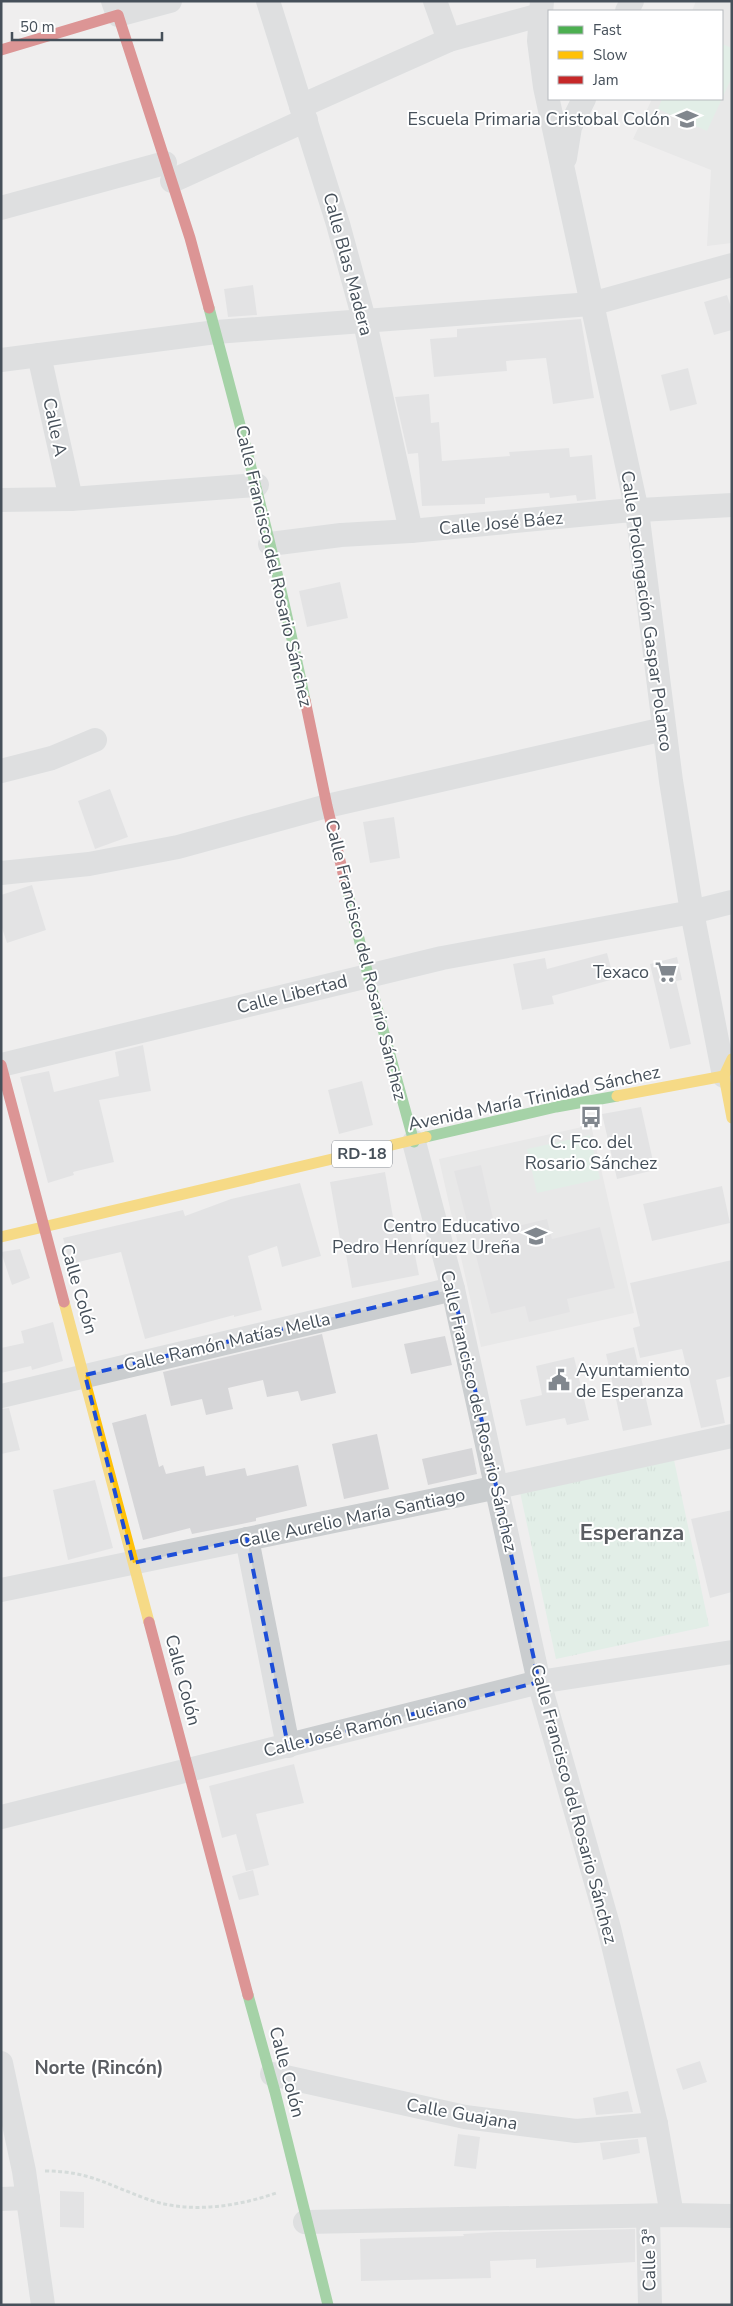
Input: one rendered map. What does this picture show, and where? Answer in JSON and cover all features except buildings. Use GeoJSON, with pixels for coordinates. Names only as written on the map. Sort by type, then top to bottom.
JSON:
{"type":"FeatureCollection","features":[{"type":"Feature","properties":{"kind":"street"},"geometry":{"type":"LineString","coordinates":[[1,50],[115,8],[170,1]]}},
{"type":"Feature","properties":{"kind":"street","name":"Calle Blas Madera"},"geometry":{"type":"LineString","coordinates":[[268,1],[338,224],[365,323],[411,531]]}},
{"type":"Feature","properties":{"kind":"street"},"geometry":{"type":"LineString","coordinates":[[435,1],[449,40]]}},
{"type":"Feature","properties":{"kind":"street","name":"Calle Francisco del Rosario Sánchez"},"geometry":{"type":"LineString","coordinates":[[115,8],[169,172],[216,332],[257,485],[286,605],[327,806],[368,975],[453,1289],[539,1682],[609,1928],[656,2124],[672,2215]]}},
{"type":"Feature","properties":{"kind":"street"},"geometry":{"type":"LineString","coordinates":[[1,208],[169,172],[303,113],[449,40],[541,8]]}},
{"type":"Feature","properties":{"kind":"street","name":"Calle Prolongación Gaspar Polanco"},"geometry":{"type":"LineString","coordinates":[[541,8],[539,41],[548,97]]}},
{"type":"Feature","properties":{"kind":"street","name":"Calle Prolongación Gaspar Polanco"},"geometry":{"type":"LineString","coordinates":[[549,100],[637,511],[664,729],[692,912],[729,1070]]}},
{"type":"Feature","properties":{"kind":"street"},"geometry":{"type":"LineString","coordinates":[[563,170],[570,127],[584,100]]}},
{"type":"Feature","properties":{"kind":"street"},"geometry":{"type":"LineString","coordinates":[[1,360],[216,332],[365,323],[591,304],[732,266]]}},
{"type":"Feature","properties":{"kind":"street","name":"Calle A"},"geometry":{"type":"LineString","coordinates":[[39,355],[70,499]]}},
{"type":"Feature","properties":{"kind":"street"},"geometry":{"type":"LineString","coordinates":[[1,500],[70,499],[257,485]]}},
{"type":"Feature","properties":{"kind":"street","name":"Calle José Báez"},"geometry":{"type":"LineString","coordinates":[[270,544],[341,535],[732,505]]}},
{"type":"Feature","properties":{"kind":"street"},"geometry":{"type":"LineString","coordinates":[[1,874],[88,864],[178,847],[327,806],[664,729]]}},
{"type":"Feature","properties":{"kind":"street"},"geometry":{"type":"LineString","coordinates":[[1,771],[52,758],[95,740]]}},
{"type":"Feature","properties":{"kind":"street","name":"Calle Libertad"},"geometry":{"type":"LineString","coordinates":[[1,1065],[442,958],[692,912],[732,902]]}},
{"type":"Feature","properties":{"kind":"street","name":"Calle Colón"},"geometry":{"type":"LineString","coordinates":[[1,1065],[85,1375],[255,2022],[272,2074],[324,2304]]}},
{"type":"Feature","properties":{"kind":"street"},"geometry":{"type":"LineString","coordinates":[[729,1070],[732,1118]]}},
{"type":"Feature","properties":{"kind":"street","name":"Avenida María Trinidad Sánchez"},"geometry":{"type":"LineString","coordinates":[[1,1237],[414,1142],[556,1107],[729,1070]]}},
{"type":"Feature","properties":{"kind":"street","name":"Calle Ramón Matías Mella"},"geometry":{"type":"LineString","coordinates":[[1,1396],[453,1289]]}},
{"type":"Feature","properties":{"kind":"street","name":"Calle Aurelio María Santiago"},"geometry":{"type":"LineString","coordinates":[[1,1590],[498,1488],[732,1436]]}},
{"type":"Feature","properties":{"kind":"street"},"geometry":{"type":"LineString","coordinates":[[247,1539],[288,1746]]}},
{"type":"Feature","properties":{"kind":"street","name":"Calle José Ramón Luciano"},"geometry":{"type":"LineString","coordinates":[[1,1817],[539,1682],[732,1652]]}},
{"type":"Feature","properties":{"kind":"street"},"geometry":{"type":"LineString","coordinates":[[1,2063],[24,2171],[43,2305]]}},
{"type":"Feature","properties":{"kind":"street","name":"Calle Guajana"},"geometry":{"type":"LineString","coordinates":[[272,2074],[466,2118],[576,2131],[656,2124]]}},
{"type":"Feature","properties":{"kind":"street"},"geometry":{"type":"LineString","coordinates":[[1,2199],[28,2198]]}},
{"type":"Feature","properties":{"kind":"street"},"geometry":{"type":"LineString","coordinates":[[305,2222],[672,2215],[732,2216]]}},
{"type":"Feature","properties":{"kind":"street","name":"Calle 3ª"},"geometry":{"type":"LineString","coordinates":[[648,2216],[650,2305]]}},
{"type":"Feature","properties":{"kind":"path"},"geometry":{"type":"LineString","coordinates":[[24,2171],[65,2171],[89,2175],[150,2200],[201,2208],[252,2199],[296,2184]]}},
{"type":"Feature","properties":{"kind":"highlighted area"},"geometry":{"type":"Polygon","coordinates":[[[453,1289],[539,1682],[288,1746],[247,1539],[133,1563],[85,1375],[453,1289]]]}},
{"type":"Feature","properties":{"kind":"shaded area","name":"Escuela Primaria Cristobal Colón"},"geometry":{"type":"Polygon","coordinates":[[[696,1],[732,1],[732,243],[707,246],[711,170],[633,139],[652,100],[723,100],[723,10],[692,10],[696,1]]]}},
{"type":"Feature","properties":{"kind":"shaded area","name":"Centro Educativo Pedro Henríquez Ureña"},"geometry":{"type":"Polygon","coordinates":[[[591,1125],[634,1313],[481,1347],[439,1159],[591,1125]]]}},
{"type":"Feature","properties":{"kind":"green space"},"geometry":{"type":"Polygon","coordinates":[[[723,44],[732,48],[732,77],[723,97],[723,44]]]}},
{"type":"Feature","properties":{"kind":"green space"},"geometry":{"type":"Polygon","coordinates":[[[662,100],[722,100],[707,131],[658,109],[662,100]]]}},
{"type":"Feature","properties":{"kind":"green space"},"geometry":{"type":"Polygon","coordinates":[[[590,1135],[600,1179],[537,1193],[527,1149],[590,1135]]]}},
{"type":"Feature","properties":{"kind":"green space"},"geometry":{"type":"Polygon","coordinates":[[[674,1460],[709,1626],[556,1659],[520,1492],[674,1460]]]}},
{"type":"Feature","properties":{"kind":"traffic: fast"},"geometry":{"type":"LineString","coordinates":[[209,308],[260,503],[284,601],[305,700]]}},
{"type":"Feature","properties":{"kind":"traffic: fast"},"geometry":{"type":"LineString","coordinates":[[347,890],[368,975],[414,1142]]}},
{"type":"Feature","properties":{"kind":"traffic: fast"},"geometry":{"type":"LineString","coordinates":[[426,1137],[556,1107],[617,1096]]}},
{"type":"Feature","properties":{"kind":"traffic: fast"},"geometry":{"type":"LineString","coordinates":[[248,1995],[275,2092],[328,2305]]}},
{"type":"Feature","properties":{"kind":"traffic: slow"},"geometry":{"type":"LineString","coordinates":[[724,1076],[732,1059]]}},
{"type":"Feature","properties":{"kind":"traffic: slow"},"geometry":{"type":"LineString","coordinates":[[617,1096],[724,1076],[732,1118]]}},
{"type":"Feature","properties":{"kind":"traffic: slow"},"geometry":{"type":"LineString","coordinates":[[1,1237],[426,1137]]}},
{"type":"Feature","properties":{"kind":"traffic: slow"},"geometry":{"type":"LineString","coordinates":[[64,1302],[149,1622]]}},
{"type":"Feature","properties":{"kind":"traffic: jam"},"geometry":{"type":"LineString","coordinates":[[1,50],[118,15],[190,238],[209,308]]}},
{"type":"Feature","properties":{"kind":"traffic: jam"},"geometry":{"type":"LineString","coordinates":[[305,700],[347,890]]}},
{"type":"Feature","properties":{"kind":"traffic: jam"},"geometry":{"type":"LineString","coordinates":[[1,1065],[64,1302]]}},
{"type":"Feature","properties":{"kind":"traffic: jam"},"geometry":{"type":"LineString","coordinates":[[149,1622],[248,1995]]}},
{"type":"Feature","properties":{"kind":"place","name":"Escuela Primaria Cristobal Colón"},"geometry":{"type":"Point","coordinates":[687,119]}},
{"type":"Feature","properties":{"kind":"place","name":"Texaco"},"geometry":{"type":"Point","coordinates":[666,972]}},
{"type":"Feature","properties":{"kind":"place","name":"C. Fco. del Rosario Sánchez"},"geometry":{"type":"Point","coordinates":[591,1117]}},
{"type":"Feature","properties":{"kind":"place","name":"Centro Educativo Pedro Henríquez Ureña"},"geometry":{"type":"Point","coordinates":[536,1236]}},
{"type":"Feature","properties":{"kind":"place","name":"Ayuntamiento de Esperanza"},"geometry":{"type":"Point","coordinates":[559,1380]}},
{"type":"Feature","properties":{"kind":"district","name":"Esperanza"},"geometry":{"type":"Point","coordinates":[632,1533]}},
{"type":"Feature","properties":{"kind":"district","name":"Norte (Rincón)"},"geometry":{"type":"Point","coordinates":[99,2068]}}]}
